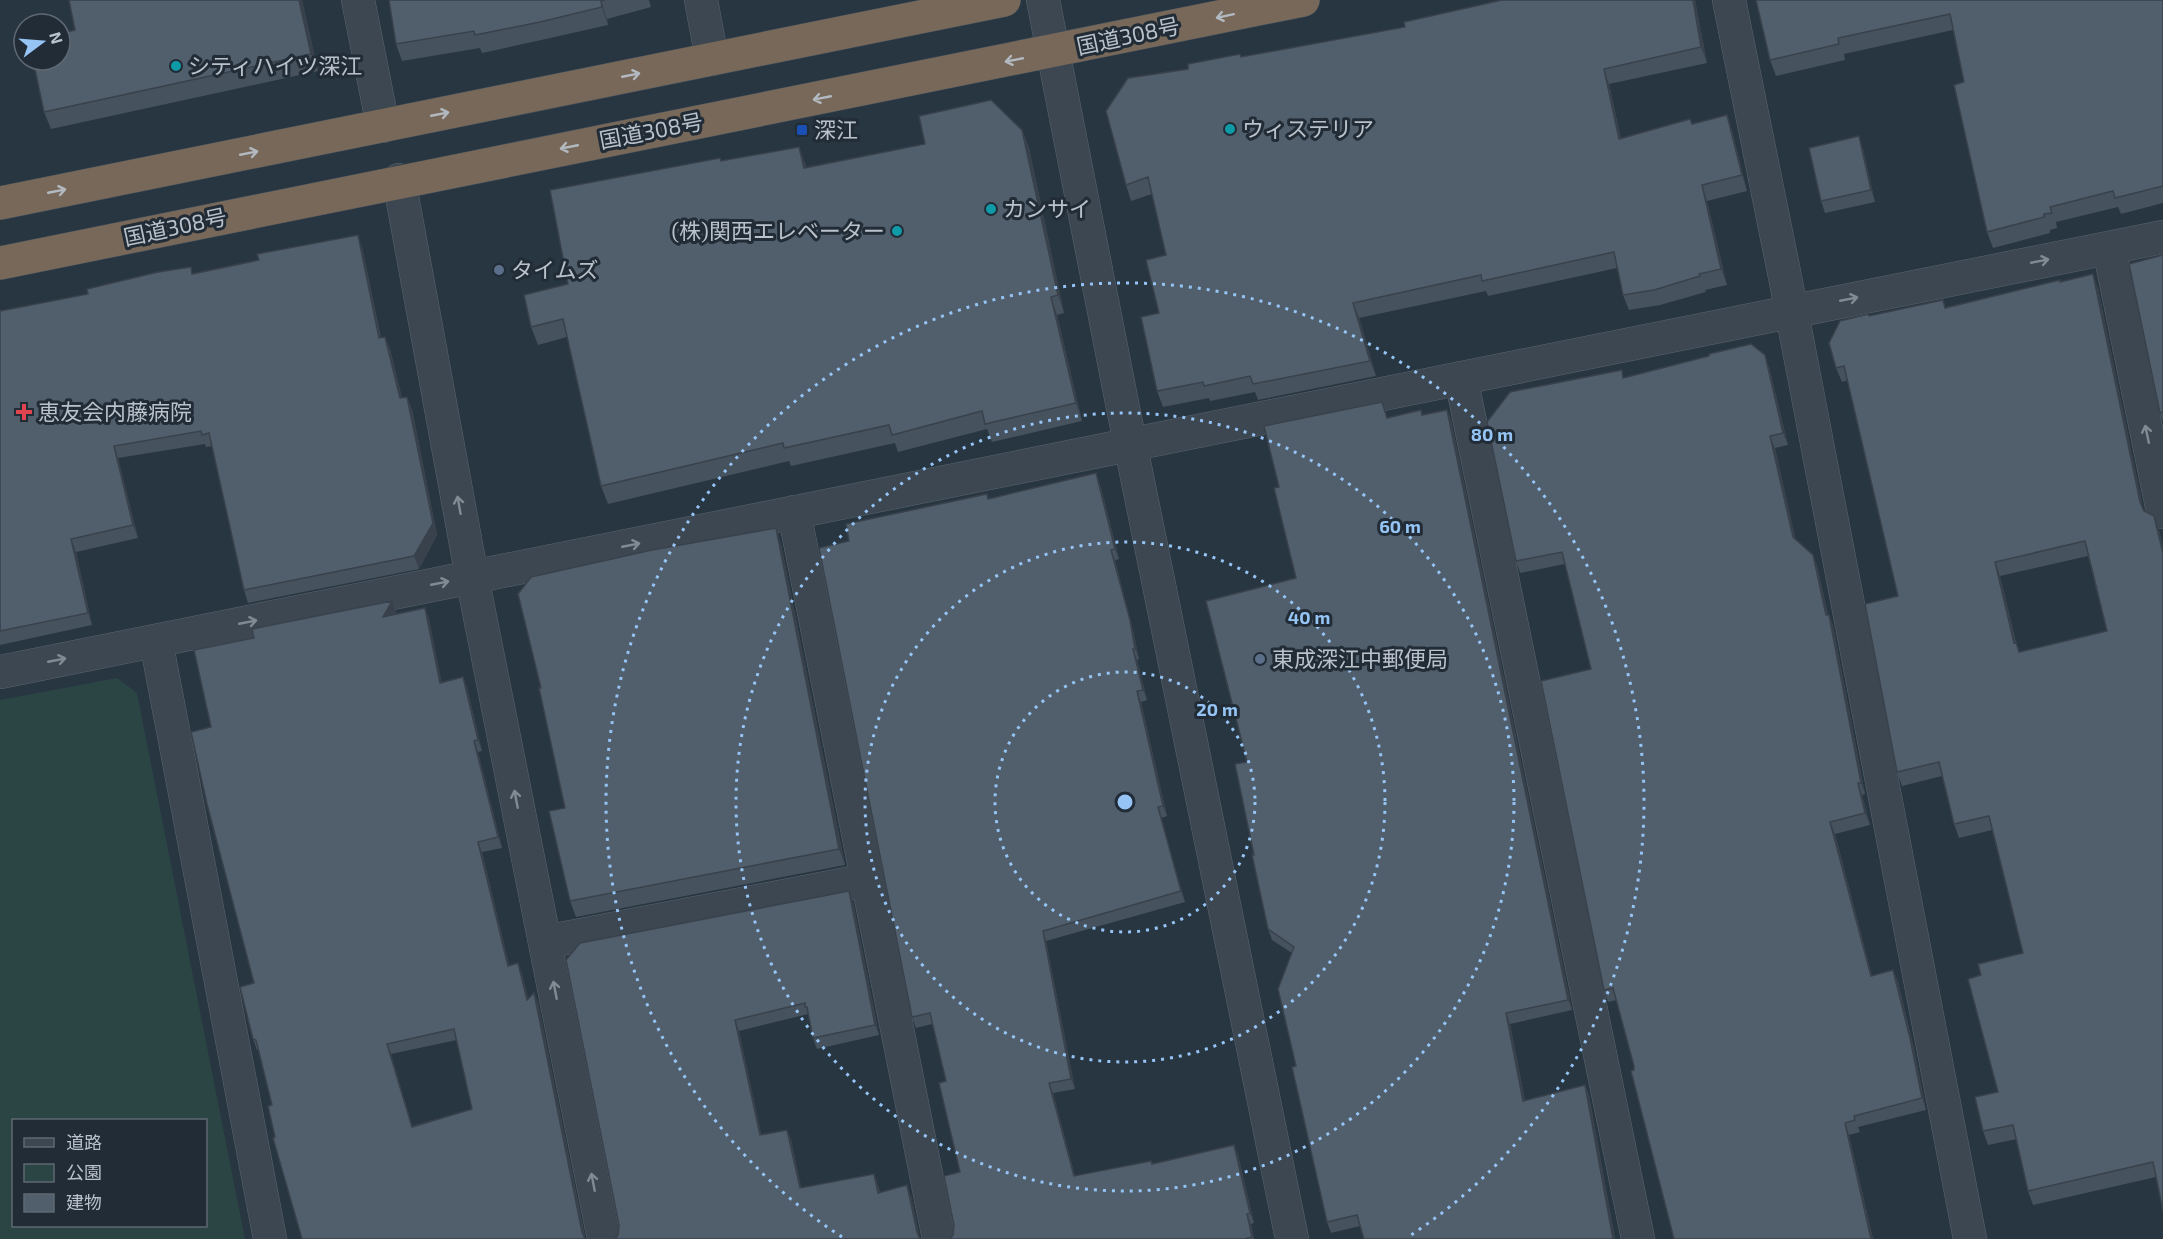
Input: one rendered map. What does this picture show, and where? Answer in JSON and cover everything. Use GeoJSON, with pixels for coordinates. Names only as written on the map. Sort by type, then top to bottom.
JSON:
{"type":"FeatureCollection","features":[{"type":"Feature","properties":{"kind":"highway"},"geometry":{"type":"LineString","coordinates":[[0,203],[1004,0]]}},
{"type":"Feature","properties":{"kind":"highway","name":"国道308号"},"geometry":{"type":"LineString","coordinates":[[0,262],[399,180],[1054,52],[1303,0]]}},
{"type":"Feature","properties":{"kind":"street"},"geometry":{"type":"LineString","coordinates":[[357,0],[383,126]]}},
{"type":"Feature","properties":{"kind":"street"},"geometry":{"type":"LineString","coordinates":[[701,0],[712,59]]}},
{"type":"Feature","properties":{"kind":"street"},"geometry":{"type":"LineString","coordinates":[[1043,0],[1292,1239]]}},
{"type":"Feature","properties":{"kind":"street"},"geometry":{"type":"LineString","coordinates":[[1730,0],[1970,1239]]}},
{"type":"Feature","properties":{"kind":"street"},"geometry":{"type":"LineString","coordinates":[[399,180],[472,577],[604,1239]]}},
{"type":"Feature","properties":{"kind":"street"},"geometry":{"type":"LineString","coordinates":[[0,672],[2163,237]]}},
{"type":"Feature","properties":{"kind":"street"},"geometry":{"type":"LineString","coordinates":[[2109,248],[2163,512]]}},
{"type":"Feature","properties":{"kind":"street"},"geometry":{"type":"LineString","coordinates":[[1461,378],[1638,1239]]}},
{"type":"Feature","properties":{"kind":"street"},"geometry":{"type":"LineString","coordinates":[[794,512],[939,1239]]}},
{"type":"Feature","properties":{"kind":"street"},"geometry":{"type":"LineString","coordinates":[[156,640],[270,1239]]}},
{"type":"Feature","properties":{"kind":"street"},"geometry":{"type":"LineString","coordinates":[[545,942],[867,880]]}},
{"type":"Feature","properties":{"kind":"green space"},"geometry":{"type":"Polygon","coordinates":[[[117,678],[137,693],[245,1239],[0,1239],[0,700],[117,678]]]}},
{"type":"Feature","properties":{"kind":"building","name":"シティハイツ深江"},"geometry":{"type":"Polygon","coordinates":[[[69,0],[299,0],[311,54],[44,112],[36,72],[72,72],[72,31],[75,30],[69,0]]]}},
{"type":"Feature","properties":{"kind":"building"},"geometry":{"type":"Polygon","coordinates":[[[389,0],[605,0],[601,1],[602,7],[540,22],[475,35],[474,31],[396,44],[389,0]]]}},
{"type":"Feature","properties":{"kind":"building"},"geometry":{"type":"Polygon","coordinates":[[[1502,0],[1693,0],[1701,47],[1604,69],[1619,139],[1690,119],[1692,124],[1727,115],[1742,175],[1702,185],[1721,269],[1699,274],[1700,276],[1654,290],[1623,295],[1614,252],[1482,281],[1481,275],[1353,303],[1370,361],[1253,384],[1250,376],[1204,386],[1203,382],[1157,391],[1141,317],[1159,313],[1146,260],[1166,255],[1148,177],[1126,185],[1106,111],[1128,78],[1188,69],[1188,64],[1240,54],[1241,57],[1405,27],[1404,22],[1502,0]]]}},
{"type":"Feature","properties":{"kind":"building"},"geometry":{"type":"Polygon","coordinates":[[[1756,0],[2163,0],[2163,186],[2115,198],[2113,191],[2050,207],[2052,213],[2044,214],[2044,217],[1987,232],[1954,85],[1964,82],[1950,14],[1838,38],[1839,44],[1770,60],[1756,0]]]}},
{"type":"Feature","properties":{"kind":"building"},"geometry":{"type":"Polygon","coordinates":[[[991,100],[1022,130],[1058,295],[1051,297],[1076,403],[985,424],[982,411],[892,435],[889,425],[784,448],[783,443],[601,486],[563,319],[531,327],[524,295],[568,284],[550,190],[720,158],[721,161],[799,147],[804,168],[925,144],[919,116],[991,100]]]}},
{"type":"Feature","properties":{"kind":"building"},"geometry":{"type":"Polygon","coordinates":[[[1859,136],[1871,190],[1821,201],[1809,148],[1859,136]]]}},
{"type":"Feature","properties":{"kind":"building"},"geometry":{"type":"Polygon","coordinates":[[[358,235],[379,338],[385,337],[400,398],[407,397],[433,523],[414,556],[244,590],[209,433],[202,435],[201,431],[114,446],[133,525],[71,539],[88,613],[0,631],[0,311],[88,294],[87,289],[158,272],[191,267],[192,274],[259,260],[257,254],[358,235]]]}},
{"type":"Feature","properties":{"kind":"building"},"geometry":{"type":"Polygon","coordinates":[[[2163,255],[2163,412],[2160,413],[2129,264],[2163,255]]]}},
{"type":"Feature","properties":{"kind":"building"},"geometry":{"type":"Polygon","coordinates":[[[2093,274],[2140,502],[2144,511],[2154,516],[2163,553],[2163,1211],[2153,1162],[2028,1191],[2013,1125],[1983,1131],[1975,1097],[1998,1092],[1968,979],[1981,975],[1978,964],[2023,953],[1989,816],[1954,824],[1939,762],[1897,772],[1865,604],[1898,596],[1844,366],[1836,368],[1829,343],[1840,321],[1943,300],[1945,308],[2060,280],[2060,282],[2093,274]],[[2085,541],[1995,562],[2014,643],[2016,642],[2019,652],[2107,631],[2085,541]]]}},
{"type":"Feature","properties":{"kind":"building"},"geometry":{"type":"Polygon","coordinates":[[[1751,344],[1765,355],[1783,433],[1770,436],[1793,537],[1813,555],[1826,615],[1829,615],[1861,783],[1858,783],[1865,813],[1830,822],[1871,976],[1893,970],[1922,1098],[1854,1116],[1855,1120],[1845,1123],[1871,1239],[1674,1239],[1631,1071],[1634,1070],[1634,1066],[1613,988],[1604,990],[1541,681],[1591,669],[1562,552],[1516,561],[1487,422],[1510,392],[1622,370],[1623,378],[1751,344]]]}},
{"type":"Feature","properties":{"kind":"building"},"geometry":{"type":"Polygon","coordinates":[[[1382,402],[1387,418],[1421,410],[1422,415],[1447,410],[1568,1000],[1506,1013],[1523,1101],[1585,1085],[1613,1239],[1364,1239],[1357,1215],[1327,1222],[1292,1067],[1296,1066],[1278,989],[1294,947],[1268,929],[1235,764],[1247,762],[1206,601],[1296,578],[1274,488],[1279,487],[1264,426],[1382,402]]]}},
{"type":"Feature","properties":{"kind":"building"},"geometry":{"type":"Polygon","coordinates":[[[1096,473],[1115,549],[1111,550],[1130,620],[1135,649],[1133,649],[1143,690],[1137,691],[1163,806],[1158,807],[1181,891],[1043,931],[1071,1079],[1049,1083],[1074,1176],[1151,1161],[1152,1164],[1234,1145],[1250,1213],[1247,1214],[1252,1237],[1244,1239],[950,1239],[954,1225],[944,1176],[960,1172],[939,1083],[946,1081],[930,1013],[912,1017],[819,548],[849,541],[846,524],[987,494],[988,499],[1096,473]]]}},
{"type":"Feature","properties":{"kind":"building"},"geometry":{"type":"Polygon","coordinates":[[[776,528],[839,849],[570,901],[549,811],[565,808],[539,688],[541,688],[518,594],[531,577],[652,550],[776,528]]]}},
{"type":"Feature","properties":{"kind":"building"},"geometry":{"type":"Polygon","coordinates":[[[392,601],[383,617],[425,608],[440,683],[463,677],[478,740],[474,741],[498,837],[478,842],[508,966],[518,963],[527,1000],[534,993],[585,1239],[302,1239],[273,1138],[275,1137],[268,1106],[272,1105],[240,987],[254,983],[207,804],[191,732],[211,727],[194,650],[254,638],[252,629],[392,601]],[[454,1029],[387,1044],[412,1127],[472,1109],[454,1029]]]}},
{"type":"Feature","properties":{"kind":"building"},"geometry":{"type":"Polygon","coordinates":[[[849,891],[875,1025],[813,1038],[805,1003],[735,1020],[760,1135],[787,1130],[800,1188],[874,1174],[878,1193],[907,1185],[920,1239],[615,1239],[619,1225],[566,960],[580,943],[849,891]]]}},
{"type":"Feature","properties":{"kind":"place","name":"シティハイツ深江"},"geometry":{"type":"Point","coordinates":[176,66]}},
{"type":"Feature","properties":{"kind":"place","name":"ウィステリア"},"geometry":{"type":"Point","coordinates":[1230,129]}},
{"type":"Feature","properties":{"kind":"place","name":"深江"},"geometry":{"type":"Point","coordinates":[802,130]}},
{"type":"Feature","properties":{"kind":"place","name":"カンサイ"},"geometry":{"type":"Point","coordinates":[991,209]}},
{"type":"Feature","properties":{"kind":"place","name":"(株)関西エレベーター"},"geometry":{"type":"Point","coordinates":[897,231]}},
{"type":"Feature","properties":{"kind":"place","name":"タイムズ"},"geometry":{"type":"Point","coordinates":[499,270]}},
{"type":"Feature","properties":{"kind":"place","name":"恵友会内藤病院"},"geometry":{"type":"Point","coordinates":[24,412]}},
{"type":"Feature","properties":{"kind":"place","name":"東成深江中郵便局"},"geometry":{"type":"Point","coordinates":[1260,659]}}]}
